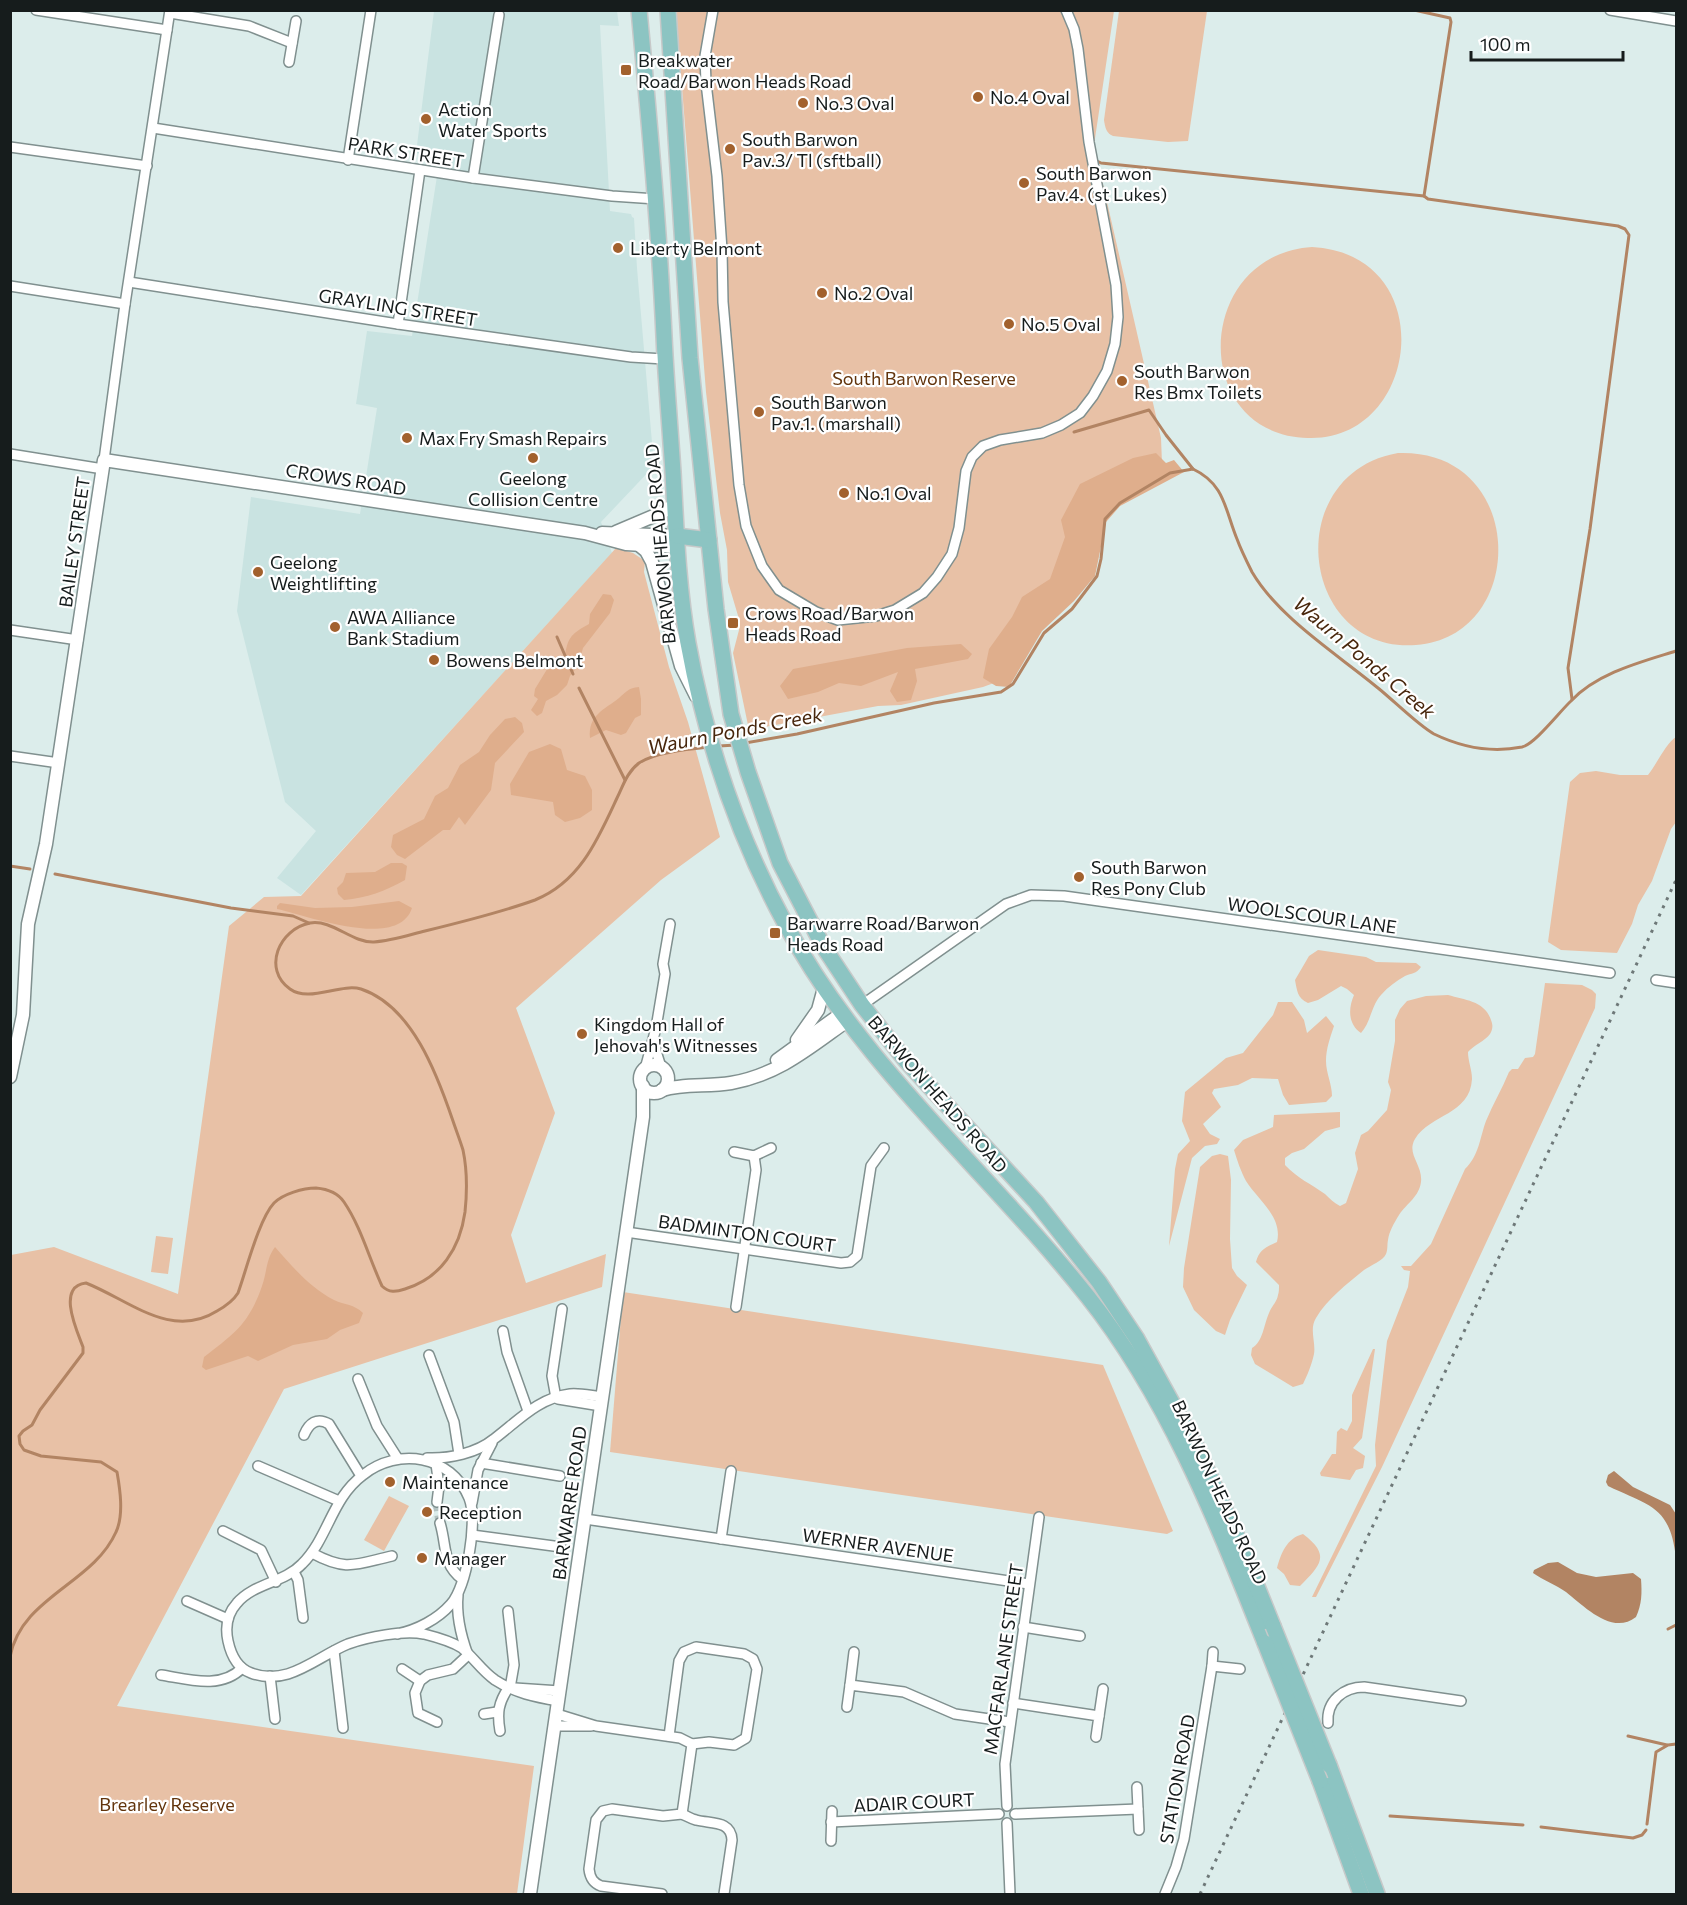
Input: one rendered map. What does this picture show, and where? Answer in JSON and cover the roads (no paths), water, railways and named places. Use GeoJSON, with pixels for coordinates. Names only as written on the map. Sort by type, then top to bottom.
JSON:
{"type":"FeatureCollection","features":[{"type":"Feature","properties":{"kind":"main road","name":"BARWON HEADS ROAD"},"geometry":{"type":"LineString","coordinates":[[639,10],[656,199],[664,359],[686,630],[704,712],[722,776],[750,853],[784,922],[824,988],[845,1017],[884,1068],[1028,1224],[1090,1300],[1121,1342],[1148,1386],[1186,1457],[1215,1520],[1320,1781],[1361,1894]]}},
{"type":"Feature","properties":{"kind":"main road","name":"BARWON HEADS ROAD"},"geometry":{"type":"LineString","coordinates":[[668,10],[690,358],[709,540],[731,714],[748,772],[780,863],[823,946],[862,1005],[921,1078],[1036,1202],[1117,1309],[1159,1376],[1197,1448],[1232,1525],[1329,1765],[1377,1894]]}},
{"type":"Feature","properties":{"kind":"main road"},"geometry":{"type":"LineString","coordinates":[[678,542],[709,540]]}},
{"type":"Feature","properties":{"kind":"main road"},"geometry":{"type":"LineString","coordinates":[[845,1017],[862,1005]]}},
{"type":"Feature","properties":{"kind":"street"},"geometry":{"type":"LineString","coordinates":[[36,10],[167,30]]}},
{"type":"Feature","properties":{"kind":"street"},"geometry":{"type":"LineString","coordinates":[[348,160],[371,10]]}},
{"type":"Feature","properties":{"kind":"street"},"geometry":{"type":"LineString","coordinates":[[713,10],[705,56],[706,83],[717,176],[723,302],[739,485],[746,526],[762,566],[779,590],[816,612],[838,620],[876,616],[895,610],[923,594],[952,554],[959,528],[966,471],[972,457],[983,446],[1042,433],[1080,413],[1107,371],[1116,336],[1118,317],[1116,285],[1089,142],[1076,39],[1066,10]]}},
{"type":"Feature","properties":{"kind":"street"},"geometry":{"type":"LineString","coordinates":[[1610,10],[1677,21]]}},
{"type":"Feature","properties":{"kind":"street"},"geometry":{"type":"LineString","coordinates":[[170,12],[249,26],[292,43]]}},
{"type":"Feature","properties":{"kind":"street","name":"BAILEY STREET"},"geometry":{"type":"LineString","coordinates":[[10,1077],[23,1015],[28,924],[46,844],[59,763],[125,303],[170,12]]}},
{"type":"Feature","properties":{"kind":"street"},"geometry":{"type":"LineString","coordinates":[[473,178],[499,15]]}},
{"type":"Feature","properties":{"kind":"street"},"geometry":{"type":"LineString","coordinates":[[289,62],[296,21]]}},
{"type":"Feature","properties":{"kind":"street","name":"PARK STREET"},"geometry":{"type":"LineString","coordinates":[[153,128],[473,178],[612,196],[656,199]]}},
{"type":"Feature","properties":{"kind":"street"},"geometry":{"type":"LineString","coordinates":[[10,147],[147,166]]}},
{"type":"Feature","properties":{"kind":"street"},"geometry":{"type":"LineString","coordinates":[[398,324],[420,170]]}},
{"type":"Feature","properties":{"kind":"street","name":"GRAYLING STREET"},"geometry":{"type":"LineString","coordinates":[[129,282],[398,324],[639,358],[664,359]]}},
{"type":"Feature","properties":{"kind":"street"},"geometry":{"type":"LineString","coordinates":[[10,286],[125,303]]}},
{"type":"Feature","properties":{"kind":"street"},"geometry":{"type":"LineString","coordinates":[[10,454],[103,465]]}},
{"type":"Feature","properties":{"kind":"street","name":"CROWS ROAD"},"geometry":{"type":"LineString","coordinates":[[103,465],[583,533],[623,532]]}},
{"type":"Feature","properties":{"kind":"street"},"geometry":{"type":"LineString","coordinates":[[623,532],[675,504]]}},
{"type":"Feature","properties":{"kind":"street"},"geometry":{"type":"LineString","coordinates":[[623,532],[678,542]]}},
{"type":"Feature","properties":{"kind":"street","name":"CROWS ROAD"},"geometry":{"type":"LineString","coordinates":[[583,533],[618,543],[640,546],[678,542]]}},
{"type":"Feature","properties":{"kind":"street"},"geometry":{"type":"LineString","coordinates":[[640,546],[648,553],[653,565],[684,674],[704,712]]}},
{"type":"Feature","properties":{"kind":"street"},"geometry":{"type":"LineString","coordinates":[[10,630],[78,640]]}},
{"type":"Feature","properties":{"kind":"street"},"geometry":{"type":"LineString","coordinates":[[10,756],[59,763]]}},
{"type":"Feature","properties":{"kind":"street","name":"WOOLSCOUR LANE"},"geometry":{"type":"LineString","coordinates":[[862,1005],[995,911],[1019,898],[1031,895],[1064,896],[1610,973]]}},
{"type":"Feature","properties":{"kind":"street"},"geometry":{"type":"LineString","coordinates":[[670,924],[656,1028],[641,1076],[643,1086],[650,1092],[678,1086],[715,1085],[745,1080],[781,1067],[845,1017]]}},
{"type":"Feature","properties":{"kind":"street"},"geometry":{"type":"LineString","coordinates":[[1656,980],[1677,983]]}},
{"type":"Feature","properties":{"kind":"street"},"geometry":{"type":"LineString","coordinates":[[782,1057],[816,1014],[824,988]]}},
{"type":"Feature","properties":{"kind":"street"},"geometry":{"type":"LineString","coordinates":[[745,1080],[845,1017]]}},
{"type":"Feature","properties":{"kind":"street"},"geometry":{"type":"LineString","coordinates":[[656,1028],[656,1051],[667,1084],[660,1091]]}},
{"type":"Feature","properties":{"kind":"street"},"geometry":{"type":"LineString","coordinates":[[645,1069],[652,1065],[691,1081],[715,1085]]}},
{"type":"Feature","properties":{"kind":"street","name":"BARWARRE ROAD"},"geometry":{"type":"LineString","coordinates":[[530,1894],[643,1117],[643,1086]]}},
{"type":"Feature","properties":{"kind":"street","name":"BARWARRE ROAD"},"geometry":{"type":"LineString","coordinates":[[643,1117],[649,1102],[660,1091]]}},
{"type":"Feature","properties":{"kind":"street"},"geometry":{"type":"LineString","coordinates":[[734,1152],[754,1156],[771,1148]]}},
{"type":"Feature","properties":{"kind":"street","name":"BADMINTON COURT"},"geometry":{"type":"LineString","coordinates":[[626,1232],[841,1263],[850,1262],[857,1256],[871,1166],[884,1148]]}},
{"type":"Feature","properties":{"kind":"street"},"geometry":{"type":"LineString","coordinates":[[736,1306],[756,1170],[754,1156]]}},
{"type":"Feature","properties":{"kind":"street"},"geometry":{"type":"LineString","coordinates":[[556,1398],[552,1378],[562,1309]]}},
{"type":"Feature","properties":{"kind":"street"},"geometry":{"type":"LineString","coordinates":[[503,1331],[508,1355],[528,1411]]}},
{"type":"Feature","properties":{"kind":"street"},"geometry":{"type":"LineString","coordinates":[[429,1355],[454,1422],[459,1454]]}},
{"type":"Feature","properties":{"kind":"street"},"geometry":{"type":"LineString","coordinates":[[358,1379],[377,1426],[398,1459]]}},
{"type":"Feature","properties":{"kind":"street"},"geometry":{"type":"LineString","coordinates":[[500,1434],[490,1445],[481,1463],[474,1485],[472,1535],[468,1558],[455,1599],[443,1612],[416,1629],[366,1639],[334,1651],[295,1672],[270,1676],[256,1674],[242,1668],[230,1651],[227,1635],[228,1619],[233,1608],[244,1596],[294,1572],[319,1543],[339,1501],[361,1476],[379,1465],[398,1459],[438,1459],[484,1446],[528,1411],[556,1398],[602,1402]]}},
{"type":"Feature","properties":{"kind":"street"},"geometry":{"type":"LineString","coordinates":[[304,1435],[313,1422],[320,1420],[327,1422],[361,1476]]}},
{"type":"Feature","properties":{"kind":"street"},"geometry":{"type":"LineString","coordinates":[[419,1458],[450,1472],[468,1495],[472,1510]]}},
{"type":"Feature","properties":{"kind":"street"},"geometry":{"type":"LineString","coordinates":[[481,1463],[560,1476]]}},
{"type":"Feature","properties":{"kind":"street"},"geometry":{"type":"LineString","coordinates":[[436,1464],[439,1486],[437,1502]]}},
{"type":"Feature","properties":{"kind":"street"},"geometry":{"type":"LineString","coordinates":[[258,1466],[339,1501]]}},
{"type":"Feature","properties":{"kind":"street"},"geometry":{"type":"LineString","coordinates":[[721,1539],[731,1471]]}},
{"type":"Feature","properties":{"kind":"street","name":"MACFARLANE STREET"},"geometry":{"type":"LineString","coordinates":[[1007,1806],[1005,1764],[1039,1517]]}},
{"type":"Feature","properties":{"kind":"street","name":"WERNER AVENUE"},"geometry":{"type":"LineString","coordinates":[[585,1519],[1029,1584]]}},
{"type":"Feature","properties":{"kind":"street"},"geometry":{"type":"LineString","coordinates":[[440,1523],[448,1566],[461,1583],[458,1610],[468,1655]]}},
{"type":"Feature","properties":{"kind":"street"},"geometry":{"type":"LineString","coordinates":[[223,1531],[261,1550],[276,1582]]}},
{"type":"Feature","properties":{"kind":"street"},"geometry":{"type":"LineString","coordinates":[[472,1535],[561,1547]]}},
{"type":"Feature","properties":{"kind":"street"},"geometry":{"type":"LineString","coordinates":[[312,1553],[331,1563],[345,1566],[392,1556]]}},
{"type":"Feature","properties":{"kind":"street"},"geometry":{"type":"LineString","coordinates":[[294,1572],[298,1583],[303,1618]]}},
{"type":"Feature","properties":{"kind":"street"},"geometry":{"type":"LineString","coordinates":[[186,1601],[228,1619]]}},
{"type":"Feature","properties":{"kind":"street"},"geometry":{"type":"LineString","coordinates":[[500,1731],[497,1712],[501,1699],[509,1687],[514,1665],[508,1611]]}},
{"type":"Feature","properties":{"kind":"street"},"geometry":{"type":"LineString","coordinates":[[1023,1627],[1080,1636]]}},
{"type":"Feature","properties":{"kind":"street"},"geometry":{"type":"LineString","coordinates":[[397,1634],[415,1633],[439,1638],[461,1648],[486,1673],[509,1687],[596,1726],[669,1736],[692,1744],[709,1742],[733,1745],[741,1743],[746,1737],[757,1669],[749,1656],[696,1647],[684,1652],[680,1659],[669,1736]]}},
{"type":"Feature","properties":{"kind":"street"},"geometry":{"type":"LineString","coordinates":[[334,1651],[343,1728]]}},
{"type":"Feature","properties":{"kind":"street"},"geometry":{"type":"LineString","coordinates":[[847,1707],[854,1652]]}},
{"type":"Feature","properties":{"kind":"street","name":"STATION ROAD"},"geometry":{"type":"LineString","coordinates":[[1165,1894],[1184,1839],[1213,1652]]}},
{"type":"Feature","properties":{"kind":"street"},"geometry":{"type":"LineString","coordinates":[[437,1722],[418,1712],[415,1693],[420,1681],[428,1675],[453,1669],[468,1655]]}},
{"type":"Feature","properties":{"kind":"street"},"geometry":{"type":"LineString","coordinates":[[1212,1666],[1240,1669]]}},
{"type":"Feature","properties":{"kind":"street"},"geometry":{"type":"LineString","coordinates":[[161,1675],[215,1681],[231,1677],[242,1668]]}},
{"type":"Feature","properties":{"kind":"street"},"geometry":{"type":"LineString","coordinates":[[402,1669],[420,1681]]}},
{"type":"Feature","properties":{"kind":"street"},"geometry":{"type":"LineString","coordinates":[[270,1676],[275,1719]]}},
{"type":"Feature","properties":{"kind":"street"},"geometry":{"type":"LineString","coordinates":[[850,1685],[904,1692],[955,1714],[1010,1722]]}},
{"type":"Feature","properties":{"kind":"street"},"geometry":{"type":"LineString","coordinates":[[1328,1723],[1328,1714],[1334,1700],[1341,1693],[1354,1688],[1461,1701]]}},
{"type":"Feature","properties":{"kind":"street"},"geometry":{"type":"LineString","coordinates":[[1096,1737],[1103,1689]]}},
{"type":"Feature","properties":{"kind":"street"},"geometry":{"type":"LineString","coordinates":[[1013,1703],[1099,1716]]}},
{"type":"Feature","properties":{"kind":"street"},"geometry":{"type":"LineString","coordinates":[[484,1714],[497,1712]]}},
{"type":"Feature","properties":{"kind":"street"},"geometry":{"type":"LineString","coordinates":[[682,1814],[692,1744]]}},
{"type":"Feature","properties":{"kind":"street"},"geometry":{"type":"LineString","coordinates":[[1137,1787],[1139,1830]]}},
{"type":"Feature","properties":{"kind":"street"},"geometry":{"type":"LineString","coordinates":[[1007,1806],[1014,1809],[1015,1814],[1013,1820],[1007,1823],[1000,1819],[999,1814],[1001,1809],[1007,1806]]}},
{"type":"Feature","properties":{"kind":"street"},"geometry":{"type":"LineString","coordinates":[[662,1894],[606,1887],[594,1882],[590,1877],[589,1869],[597,1820],[603,1811],[612,1809],[663,1816],[682,1814],[695,1820],[723,1825],[731,1831],[732,1840],[724,1894]]}},
{"type":"Feature","properties":{"kind":"street"},"geometry":{"type":"LineString","coordinates":[[1015,1814],[1138,1809]]}},
{"type":"Feature","properties":{"kind":"street","name":"ADAIR COURT"},"geometry":{"type":"LineString","coordinates":[[831,1841],[832,1811]]}},
{"type":"Feature","properties":{"kind":"street","name":"ADAIR COURT"},"geometry":{"type":"LineString","coordinates":[[831,1822],[999,1814]]}},
{"type":"Feature","properties":{"kind":"street"},"geometry":{"type":"LineString","coordinates":[[1007,1823],[1010,1894]]}},
{"type":"Feature","properties":{"kind":"waterway"},"geometry":{"type":"LineString","coordinates":[[1414,10],[1450,18],[1451,22],[1424,196],[1428,199],[1618,226],[1625,229],[1629,235],[1590,529],[1568,668],[1572,699]]}},
{"type":"Feature","properties":{"kind":"waterway"},"geometry":{"type":"LineString","coordinates":[[1097,161],[1424,196]]}},
{"type":"Feature","properties":{"kind":"waterway"},"geometry":{"type":"LineString","coordinates":[[1074,432],[1149,410],[1193,469]]}},
{"type":"Feature","properties":{"kind":"waterway","name":"Waurn Ponds Creek"},"geometry":{"type":"LineString","coordinates":[[745,743],[797,734],[934,703],[1001,692],[1013,684],[1044,633],[1072,609],[1097,576],[1105,519],[1120,503],[1170,473],[1193,469],[1204,475],[1218,490],[1252,572],[1277,605],[1421,725],[1444,739],[1477,748],[1522,747],[1534,740],[1571,701],[1593,683],[1620,670],[1676,651]]}},
{"type":"Feature","properties":{"kind":"waterway"},"geometry":{"type":"LineString","coordinates":[[557,637],[573,674]]}},
{"type":"Feature","properties":{"kind":"waterway"},"geometry":{"type":"LineString","coordinates":[[579,688],[625,780]]}},
{"type":"Feature","properties":{"kind":"waterway","name":"Waurn Ponds Creek"},"geometry":{"type":"LineString","coordinates":[[719,746],[736,745]]}},
{"type":"Feature","properties":{"kind":"waterway","name":"Waurn Ponds Creek"},"geometry":{"type":"LineString","coordinates":[[10,1657],[17,1637],[28,1619],[91,1565],[105,1550],[116,1532],[120,1518],[117,1472],[101,1462],[41,1456],[24,1450],[20,1444],[19,1436],[32,1425],[40,1410],[83,1353],[73,1321],[70,1300],[77,1286],[86,1283],[134,1307],[167,1319],[183,1321],[200,1319],[232,1301],[238,1293],[258,1233],[274,1203],[288,1194],[311,1188],[332,1192],[344,1202],[360,1232],[382,1286],[390,1291],[405,1289],[429,1277],[447,1260],[459,1238],[466,1197],[463,1150],[439,1083],[420,1044],[395,1010],[379,998],[361,989],[344,988],[315,994],[298,993],[290,989],[282,981],[277,971],[276,961],[283,941],[290,933],[310,923],[326,924],[366,941],[387,940],[480,917],[535,900],[564,882],[586,858],[626,779],[639,763],[663,754],[709,747]]}},
{"type":"Feature","properties":{"kind":"waterway"},"geometry":{"type":"LineString","coordinates":[[10,866],[30,869]]}},
{"type":"Feature","properties":{"kind":"waterway"},"geometry":{"type":"LineString","coordinates":[[55,874],[231,908],[293,916],[309,923]]}},
{"type":"Feature","properties":{"kind":"waterway"},"geometry":{"type":"LineString","coordinates":[[1668,1629],[1676,1625]]}},
{"type":"Feature","properties":{"kind":"waterway"},"geometry":{"type":"LineString","coordinates":[[1628,1736],[1667,1745]]}},
{"type":"Feature","properties":{"kind":"waterway"},"geometry":{"type":"LineString","coordinates":[[1647,1824],[1656,1752],[1668,1745],[1676,1744]]}},
{"type":"Feature","properties":{"kind":"waterway"},"geometry":{"type":"LineString","coordinates":[[1390,1816],[1523,1825]]}},
{"type":"Feature","properties":{"kind":"waterway"},"geometry":{"type":"LineString","coordinates":[[1541,1827],[1633,1838],[1642,1835],[1646,1830]]}},
{"type":"Feature","properties":{"kind":"tunnel"},"geometry":{"type":"LineString","coordinates":[[437,1502],[440,1523]]}},
{"type":"Feature","properties":{"kind":"railway"},"geometry":{"type":"LineString","coordinates":[[1200,1894],[1676,880]]}},
{"type":"Feature","properties":{"kind":"place","name":"Breakwater Road/Barwon Heads Road"},"geometry":{"type":"Point","coordinates":[626,70]}},
{"type":"Feature","properties":{"kind":"place","name":"No.4 Oval"},"geometry":{"type":"Point","coordinates":[978,97]}},
{"type":"Feature","properties":{"kind":"place","name":"No.3 Oval"},"geometry":{"type":"Point","coordinates":[803,103]}},
{"type":"Feature","properties":{"kind":"place","name":"Action Water Sports"},"geometry":{"type":"Point","coordinates":[426,119]}},
{"type":"Feature","properties":{"kind":"place","name":"South Barwon Pav.3/ Tl (sftball)"},"geometry":{"type":"Point","coordinates":[730,149]}},
{"type":"Feature","properties":{"kind":"place","name":"South Barwon Pav.4. (st Lukes)"},"geometry":{"type":"Point","coordinates":[1024,183]}},
{"type":"Feature","properties":{"kind":"place","name":"Liberty Belmont"},"geometry":{"type":"Point","coordinates":[618,248]}},
{"type":"Feature","properties":{"kind":"place","name":"No.2 Oval"},"geometry":{"type":"Point","coordinates":[822,293]}},
{"type":"Feature","properties":{"kind":"place","name":"No.5 Oval"},"geometry":{"type":"Point","coordinates":[1009,324]}},
{"type":"Feature","properties":{"kind":"place","name":"South Barwon Res Bmx Toilets"},"geometry":{"type":"Point","coordinates":[1122,381]}},
{"type":"Feature","properties":{"kind":"place","name":"South Barwon Pav.1. (marshall)"},"geometry":{"type":"Point","coordinates":[759,412]}},
{"type":"Feature","properties":{"kind":"place","name":"Max Fry Smash Repairs"},"geometry":{"type":"Point","coordinates":[407,438]}},
{"type":"Feature","properties":{"kind":"place","name":"Geelong Collision Centre"},"geometry":{"type":"Point","coordinates":[533,458]}},
{"type":"Feature","properties":{"kind":"place","name":"No.1 Oval"},"geometry":{"type":"Point","coordinates":[844,493]}},
{"type":"Feature","properties":{"kind":"place","name":"Geelong Weightlifting"},"geometry":{"type":"Point","coordinates":[258,572]}},
{"type":"Feature","properties":{"kind":"place","name":"Crows Road/Barwon Heads Road"},"geometry":{"type":"Point","coordinates":[733,623]}},
{"type":"Feature","properties":{"kind":"place","name":"AWA Alliance Bank Stadium"},"geometry":{"type":"Point","coordinates":[335,627]}},
{"type":"Feature","properties":{"kind":"place","name":"Bowens Belmont"},"geometry":{"type":"Point","coordinates":[434,660]}},
{"type":"Feature","properties":{"kind":"place","name":"South Barwon Res Pony Club"},"geometry":{"type":"Point","coordinates":[1079,877]}},
{"type":"Feature","properties":{"kind":"place","name":"Barwarre Road/Barwon Heads Road"},"geometry":{"type":"Point","coordinates":[775,933]}},
{"type":"Feature","properties":{"kind":"place","name":"Kingdom Hall of Jehovah's Witnesses"},"geometry":{"type":"Point","coordinates":[582,1034]}},
{"type":"Feature","properties":{"kind":"place","name":"Maintenance"},"geometry":{"type":"Point","coordinates":[390,1482]}},
{"type":"Feature","properties":{"kind":"place","name":"Reception"},"geometry":{"type":"Point","coordinates":[427,1512]}},
{"type":"Feature","properties":{"kind":"place","name":"Manager"},"geometry":{"type":"Point","coordinates":[422,1558]}},
{"type":"Feature","properties":{"kind":"park label","name":"South Barwon Reserve"},"geometry":{"type":"Point","coordinates":[924,378]}},
{"type":"Feature","properties":{"kind":"park label","name":"Brearley Reserve"},"geometry":{"type":"Point","coordinates":[167,1804]}}]}
